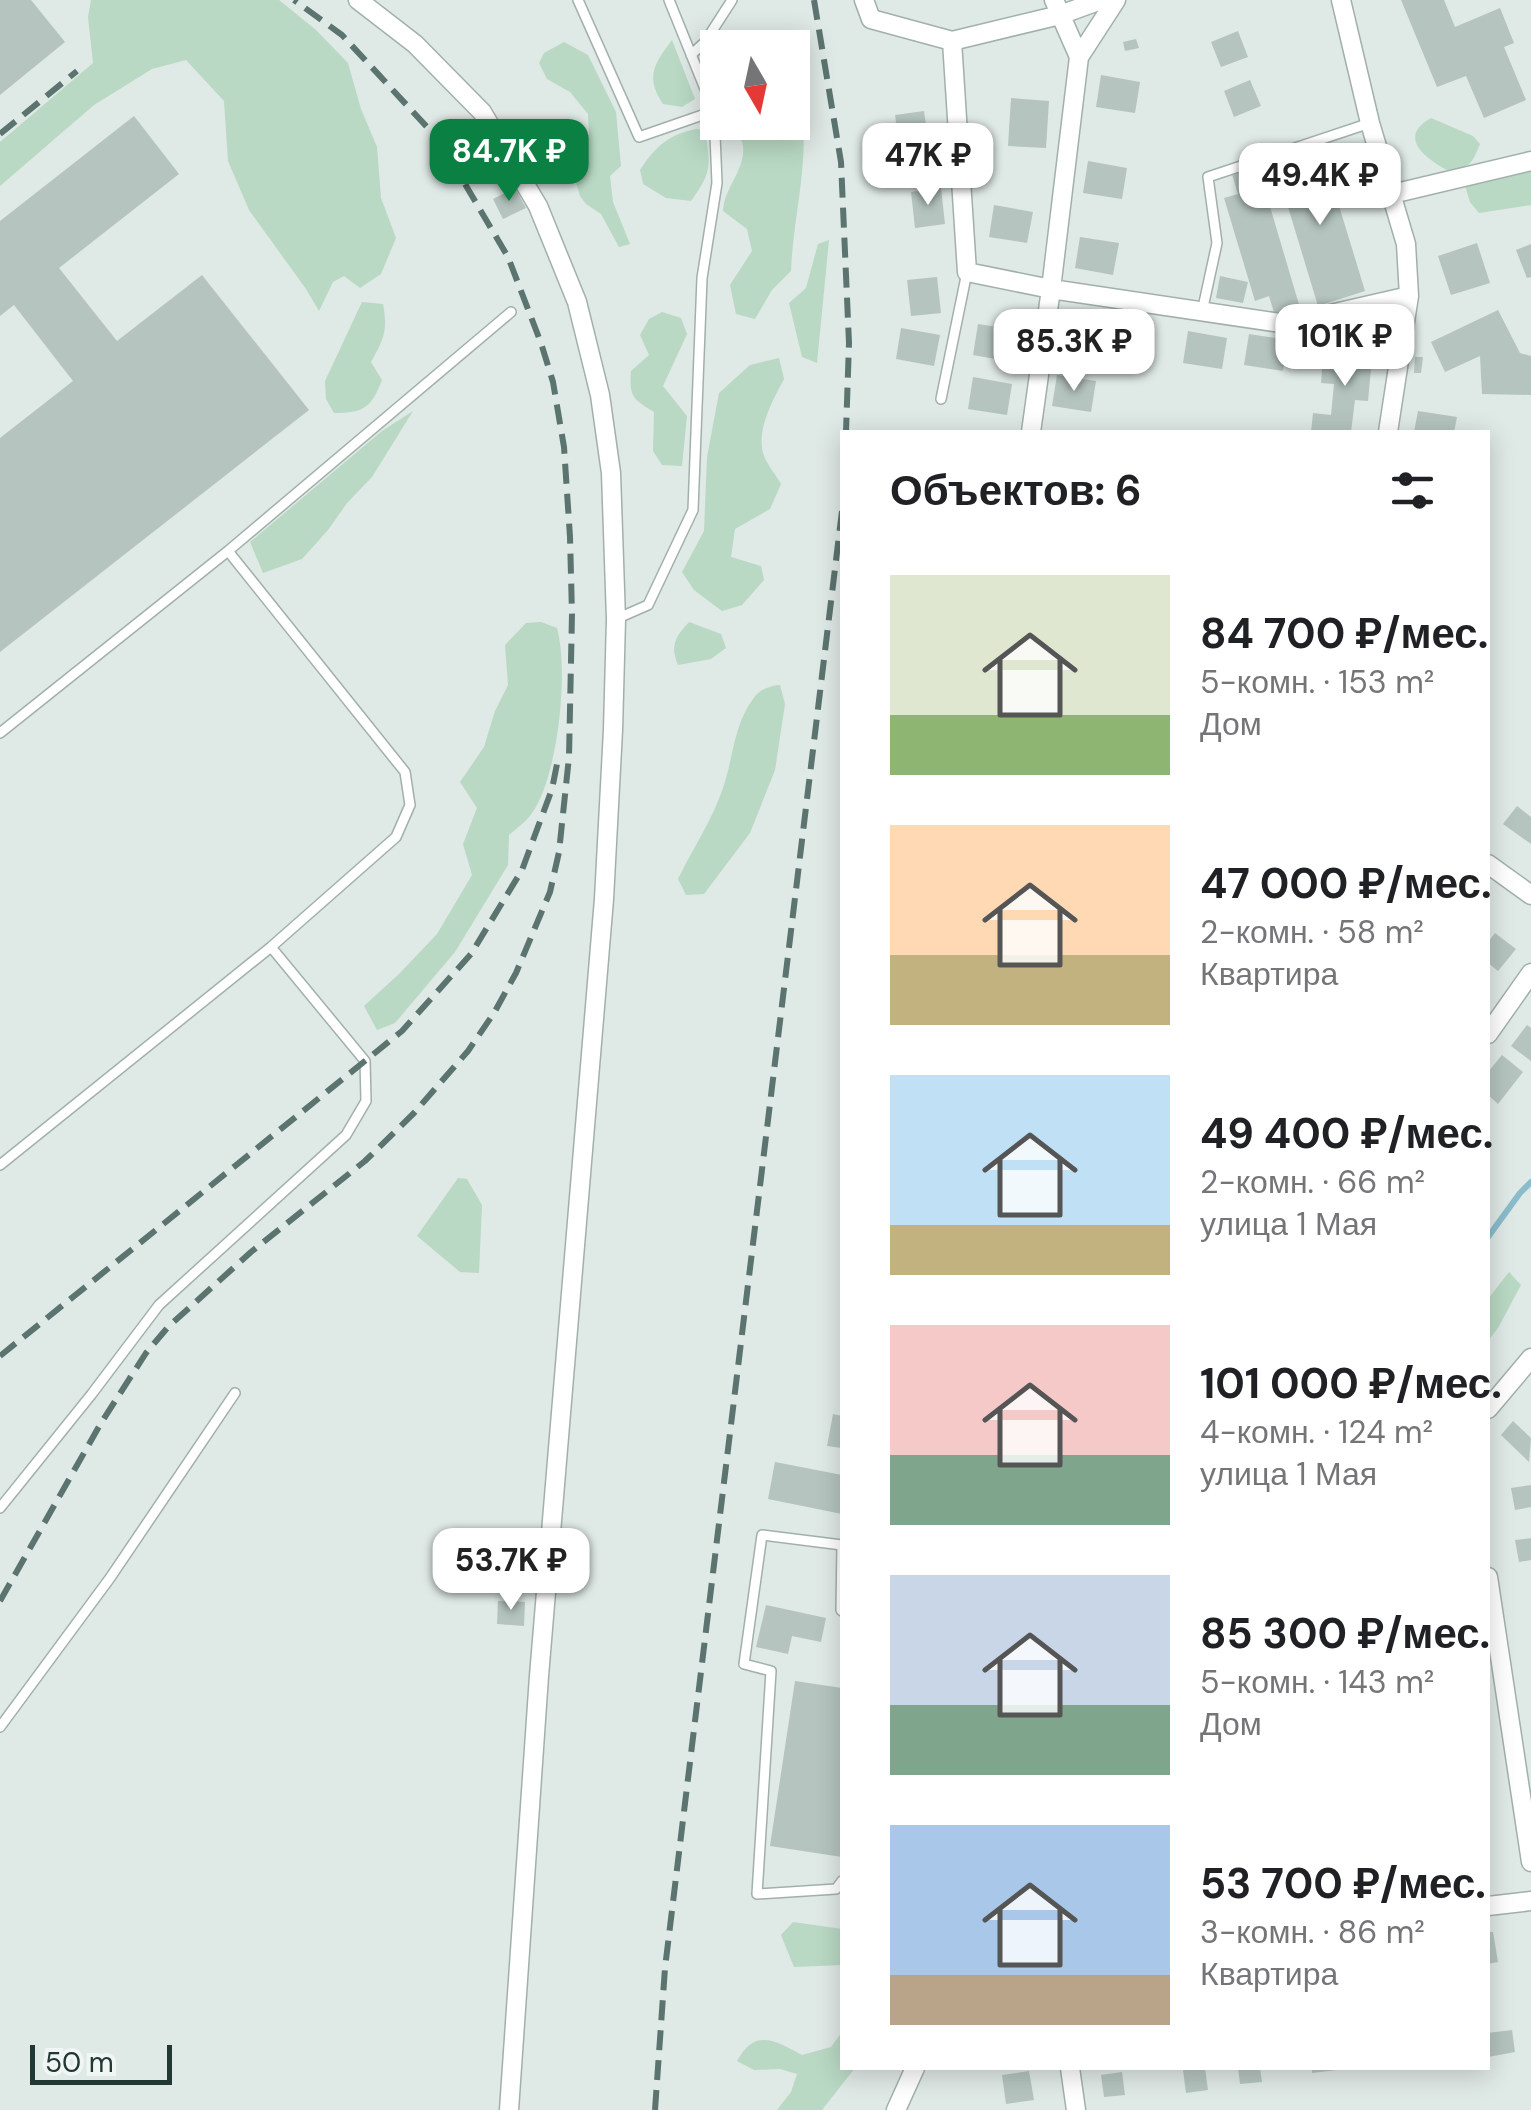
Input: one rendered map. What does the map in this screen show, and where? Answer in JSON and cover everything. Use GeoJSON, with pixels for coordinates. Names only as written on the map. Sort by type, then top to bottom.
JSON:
{"type":"FeatureCollection","features":[{"type":"Feature","properties":{"kind":"street"},"geometry":{"type":"LineString","coordinates":[[358,0],[415,44],[482,112],[538,206],[577,302],[600,395],[611,474],[616,619],[604,899],[538,1676],[510,2110]]}},
{"type":"Feature","properties":{"kind":"street"},"geometry":{"type":"LineString","coordinates":[[864,0],[871,19],[952,41],[1057,8],[1101,0]]}},
{"type":"Feature","properties":{"kind":"street"},"geometry":{"type":"LineString","coordinates":[[1031,430],[1078,58],[1116,0]]}},
{"type":"Feature","properties":{"kind":"street"},"geometry":{"type":"LineString","coordinates":[[1341,0],[1370,123],[1406,244],[1410,296],[1388,430]]}},
{"type":"Feature","properties":{"kind":"street"},"geometry":{"type":"LineString","coordinates":[[1057,8],[1078,58]]}},
{"type":"Feature","properties":{"kind":"street"},"geometry":{"type":"LineString","coordinates":[[952,41],[967,272],[1052,289],[1287,324],[1410,296]]}},
{"type":"Feature","properties":{"kind":"street"},"geometry":{"type":"LineString","coordinates":[[1392,194],[1531,161]]}},
{"type":"Feature","properties":{"kind":"street"},"geometry":{"type":"LineString","coordinates":[[1490,865],[1531,895]]}},
{"type":"Feature","properties":{"kind":"street"},"geometry":{"type":"LineString","coordinates":[[1490,1031],[1531,973]]}},
{"type":"Feature","properties":{"kind":"street"},"geometry":{"type":"LineString","coordinates":[[1490,1407],[1531,1358]]}},
{"type":"Feature","properties":{"kind":"street"},"geometry":{"type":"LineString","coordinates":[[1490,1590],[1531,1862]]}},
{"type":"Feature","properties":{"kind":"street"},"geometry":{"type":"LineString","coordinates":[[1490,1906],[1531,1901]]}},
{"type":"Feature","properties":{"kind":"street"},"geometry":{"type":"LineString","coordinates":[[896,2110],[914,2070]]}},
{"type":"Feature","properties":{"kind":"street"},"geometry":{"type":"LineString","coordinates":[[1070,2070],[1076,2110]]}},
{"type":"Feature","properties":{"kind":"lane"},"geometry":{"type":"LineString","coordinates":[[578,0],[639,137],[700,116]]}},
{"type":"Feature","properties":{"kind":"lane"},"geometry":{"type":"LineString","coordinates":[[669,0],[700,77]]}},
{"type":"Feature","properties":{"kind":"lane"},"geometry":{"type":"LineString","coordinates":[[691,55],[705,42],[732,0]]}},
{"type":"Feature","properties":{"kind":"lane"},"geometry":{"type":"LineString","coordinates":[[1202,312],[1217,242],[1208,176],[1370,123]]}},
{"type":"Feature","properties":{"kind":"lane"},"geometry":{"type":"LineString","coordinates":[[616,619],[648,605],[694,510],[702,278],[718,183],[716,140]]}},
{"type":"Feature","properties":{"kind":"lane"},"geometry":{"type":"LineString","coordinates":[[942,399],[967,272]]}},
{"type":"Feature","properties":{"kind":"lane"},"geometry":{"type":"LineString","coordinates":[[0,733],[228,551],[511,312]]}},
{"type":"Feature","properties":{"kind":"lane"},"geometry":{"type":"LineString","coordinates":[[0,1165],[271,948],[396,837],[410,805],[405,772],[228,551]]}},
{"type":"Feature","properties":{"kind":"lane"},"geometry":{"type":"LineString","coordinates":[[0,1508],[159,1304],[346,1135],[366,1101],[364,1062],[271,948]]}},
{"type":"Feature","properties":{"kind":"lane"},"geometry":{"type":"LineString","coordinates":[[0,1728],[110,1578],[235,1392]]}},
{"type":"Feature","properties":{"kind":"lane"},"geometry":{"type":"LineString","coordinates":[[840,1545],[762,1535],[744,1664],[771,1671],[757,1894],[836,1890],[840,1885]]}},
{"type":"Feature","properties":{"kind":"green space"},"geometry":{"type":"Polygon","coordinates":[[[91,0],[279,0],[316,30],[348,63],[377,147],[381,198],[396,238],[381,274],[360,288],[344,276],[333,282],[319,311],[249,210],[228,161],[224,101],[186,60],[152,69],[94,105],[0,186],[0,142],[93,63],[88,17],[91,0]]]}},
{"type":"Feature","properties":{"kind":"green space"},"geometry":{"type":"Polygon","coordinates":[[[672,40],[695,99],[682,107],[663,104],[654,86],[656,64],[672,40]]]}},
{"type":"Feature","properties":{"kind":"green space"},"geometry":{"type":"Polygon","coordinates":[[[564,42],[588,55],[616,112],[621,166],[610,176],[613,202],[630,244],[619,247],[601,214],[580,196],[571,166],[589,134],[588,114],[570,92],[547,79],[539,63],[544,53],[564,42]]]}},
{"type":"Feature","properties":{"kind":"green space"},"geometry":{"type":"Polygon","coordinates":[[[1431,118],[1473,136],[1480,144],[1469,164],[1447,170],[1418,147],[1416,132],[1431,118]]]}},
{"type":"Feature","properties":{"kind":"green space"},"geometry":{"type":"Polygon","coordinates":[[[700,129],[700,140],[706,140],[706,175],[691,201],[666,198],[643,184],[640,170],[657,148],[678,135],[700,129]]]}},
{"type":"Feature","properties":{"kind":"green space"},"geometry":{"type":"Polygon","coordinates":[[[741,140],[804,140],[791,271],[772,290],[755,319],[736,314],[730,285],[752,251],[747,229],[723,211],[741,140]]]}},
{"type":"Feature","properties":{"kind":"green space"},"geometry":{"type":"Polygon","coordinates":[[[1531,171],[1531,205],[1479,213],[1470,202],[1465,186],[1499,174],[1531,171]]]}},
{"type":"Feature","properties":{"kind":"green space"},"geometry":{"type":"Polygon","coordinates":[[[829,240],[817,363],[802,357],[789,303],[806,288],[818,244],[829,240]]]}},
{"type":"Feature","properties":{"kind":"green space"},"geometry":{"type":"Polygon","coordinates":[[[362,302],[383,304],[384,334],[371,362],[382,380],[365,407],[334,413],[326,399],[325,381],[362,302]]]}},
{"type":"Feature","properties":{"kind":"green space"},"geometry":{"type":"Polygon","coordinates":[[[662,312],[681,318],[687,334],[663,386],[687,416],[682,466],[662,465],[653,451],[654,412],[637,400],[631,387],[631,371],[649,355],[640,335],[649,319],[662,312]]]}},
{"type":"Feature","properties":{"kind":"green space"},"geometry":{"type":"Polygon","coordinates":[[[779,358],[784,379],[766,416],[762,446],[781,484],[770,509],[735,529],[731,557],[761,566],[764,580],[742,605],[722,611],[694,590],[682,572],[704,531],[707,457],[719,393],[750,365],[779,358]]]}},
{"type":"Feature","properties":{"kind":"green space"},"geometry":{"type":"Polygon","coordinates":[[[413,411],[372,477],[302,559],[263,573],[250,542],[382,431],[413,411]]]}},
{"type":"Feature","properties":{"kind":"green space"},"geometry":{"type":"Polygon","coordinates":[[[541,622],[557,628],[562,670],[559,723],[541,796],[530,816],[509,835],[508,865],[455,952],[395,1023],[377,1030],[364,1006],[437,934],[472,875],[463,844],[477,808],[460,782],[484,747],[508,685],[505,645],[526,623],[541,622]]]}},
{"type":"Feature","properties":{"kind":"green space"},"geometry":{"type":"Polygon","coordinates":[[[689,622],[721,634],[726,648],[711,659],[678,665],[675,642],[689,622]]]}},
{"type":"Feature","properties":{"kind":"green space"},"geometry":{"type":"Polygon","coordinates":[[[780,685],[785,704],[775,770],[750,833],[704,894],[686,895],[678,879],[719,800],[742,719],[759,693],[780,685]]]}},
{"type":"Feature","properties":{"kind":"green space"},"geometry":{"type":"Polygon","coordinates":[[[458,1178],[467,1179],[482,1205],[479,1273],[460,1272],[417,1236],[458,1178]]]}},
{"type":"Feature","properties":{"kind":"green space"},"geometry":{"type":"Polygon","coordinates":[[[1509,1272],[1521,1285],[1490,1338],[1490,1296],[1509,1272]]]}},
{"type":"Feature","properties":{"kind":"green space"},"geometry":{"type":"Polygon","coordinates":[[[793,1922],[840,1929],[840,1965],[794,1967],[781,1935],[793,1922]]]}},
{"type":"Feature","properties":{"kind":"green space"},"geometry":{"type":"Polygon","coordinates":[[[840,2035],[840,2070],[853,2070],[822,2110],[777,2110],[791,2092],[797,2074],[780,2069],[754,2070],[737,2061],[744,2050],[759,2040],[775,2042],[802,2055],[831,2047],[840,2035]]]}},
{"type":"Feature","properties":{"kind":"building"},"geometry":{"type":"Polygon","coordinates":[[[0,0],[31,0],[65,42],[0,95],[0,0]]]}},
{"type":"Feature","properties":{"kind":"building"},"geometry":{"type":"Polygon","coordinates":[[[1401,0],[1444,0],[1455,27],[1500,8],[1514,43],[1504,47],[1526,100],[1484,118],[1466,76],[1437,87],[1401,0]]]}},
{"type":"Feature","properties":{"kind":"building"},"geometry":{"type":"Polygon","coordinates":[[[1238,31],[1248,57],[1221,67],[1211,42],[1238,31]]]}},
{"type":"Feature","properties":{"kind":"building"},"geometry":{"type":"Polygon","coordinates":[[[1136,39],[1139,48],[1125,51],[1123,42],[1136,39]]]}},
{"type":"Feature","properties":{"kind":"building"},"geometry":{"type":"Polygon","coordinates":[[[1101,75],[1140,82],[1135,113],[1096,107],[1101,75]]]}},
{"type":"Feature","properties":{"kind":"building"},"geometry":{"type":"Polygon","coordinates":[[[1250,80],[1261,106],[1234,117],[1224,91],[1250,80]]]}},
{"type":"Feature","properties":{"kind":"building"},"geometry":{"type":"Polygon","coordinates":[[[1011,98],[1049,101],[1046,148],[1008,146],[1011,98]]]}},
{"type":"Feature","properties":{"kind":"building"},"geometry":{"type":"Polygon","coordinates":[[[924,111],[928,139],[899,143],[895,115],[924,111]]]}},
{"type":"Feature","properties":{"kind":"building"},"geometry":{"type":"Polygon","coordinates":[[[134,116],[179,174],[59,268],[117,341],[202,275],[309,410],[0,652],[0,438],[73,381],[14,305],[0,316],[0,221],[134,116]]]}},
{"type":"Feature","properties":{"kind":"building"},"geometry":{"type":"Polygon","coordinates":[[[1322,150],[1365,291],[1318,306],[1275,164],[1322,150]]]}},
{"type":"Feature","properties":{"kind":"building"},"geometry":{"type":"Polygon","coordinates":[[[1088,161],[1127,168],[1122,199],[1083,193],[1088,161]]]}},
{"type":"Feature","properties":{"kind":"building"},"geometry":{"type":"Polygon","coordinates":[[[1258,166],[1300,308],[1275,316],[1269,296],[1255,301],[1224,198],[1238,194],[1232,174],[1258,166]]]}},
{"type":"Feature","properties":{"kind":"building"},"geometry":{"type":"Polygon","coordinates":[[[515,188],[526,208],[503,219],[493,199],[515,188]]]}},
{"type":"Feature","properties":{"kind":"building"},"geometry":{"type":"Polygon","coordinates":[[[941,188],[945,224],[915,228],[911,192],[941,188]]]}},
{"type":"Feature","properties":{"kind":"building"},"geometry":{"type":"Polygon","coordinates":[[[994,205],[1033,212],[1027,243],[989,237],[994,205]]]}},
{"type":"Feature","properties":{"kind":"building"},"geometry":{"type":"Polygon","coordinates":[[[1080,237],[1119,243],[1113,275],[1075,268],[1080,237]]]}},
{"type":"Feature","properties":{"kind":"building"},"geometry":{"type":"Polygon","coordinates":[[[1477,243],[1490,283],[1451,295],[1438,256],[1477,243]]]}},
{"type":"Feature","properties":{"kind":"building"},"geometry":{"type":"Polygon","coordinates":[[[1531,244],[1531,277],[1527,278],[1516,250],[1531,244]]]}},
{"type":"Feature","properties":{"kind":"building"},"geometry":{"type":"Polygon","coordinates":[[[1220,276],[1248,282],[1243,303],[1216,298],[1220,276]]]}},
{"type":"Feature","properties":{"kind":"building"},"geometry":{"type":"Polygon","coordinates":[[[937,277],[941,313],[911,316],[907,280],[937,277]]]}},
{"type":"Feature","properties":{"kind":"building"},"geometry":{"type":"Polygon","coordinates":[[[1498,310],[1520,353],[1531,356],[1531,395],[1482,394],[1480,356],[1445,372],[1431,342],[1498,310]]]}},
{"type":"Feature","properties":{"kind":"building"},"geometry":{"type":"Polygon","coordinates":[[[1072,311],[1111,318],[1106,349],[1067,343],[1072,311]]]}},
{"type":"Feature","properties":{"kind":"building"},"geometry":{"type":"Polygon","coordinates":[[[978,324],[1017,330],[1012,362],[973,355],[978,324]]]}},
{"type":"Feature","properties":{"kind":"building"},"geometry":{"type":"Polygon","coordinates":[[[901,328],[940,335],[934,366],[896,359],[901,328]]]}},
{"type":"Feature","properties":{"kind":"building"},"geometry":{"type":"Polygon","coordinates":[[[1188,331],[1227,338],[1222,369],[1183,363],[1188,331]]]}},
{"type":"Feature","properties":{"kind":"building"},"geometry":{"type":"Polygon","coordinates":[[[1249,334],[1288,340],[1283,371],[1244,365],[1249,334]]]}},
{"type":"Feature","properties":{"kind":"building"},"geometry":{"type":"Polygon","coordinates":[[[1349,344],[1373,347],[1368,401],[1355,400],[1351,430],[1311,430],[1313,413],[1331,415],[1334,384],[1321,383],[1323,358],[1348,360],[1349,344]]]}},
{"type":"Feature","properties":{"kind":"building"},"geometry":{"type":"Polygon","coordinates":[[[1415,357],[1423,357],[1421,373],[1414,373],[1415,357]]]}},
{"type":"Feature","properties":{"kind":"building"},"geometry":{"type":"Polygon","coordinates":[[[1057,375],[1096,381],[1091,412],[1052,406],[1057,375]]]}},
{"type":"Feature","properties":{"kind":"building"},"geometry":{"type":"Polygon","coordinates":[[[973,377],[1012,384],[1007,415],[968,409],[973,377]]]}},
{"type":"Feature","properties":{"kind":"building"},"geometry":{"type":"Polygon","coordinates":[[[1418,411],[1457,417],[1454,430],[1414,430],[1418,411]]]}},
{"type":"Feature","properties":{"kind":"building"},"geometry":{"type":"Polygon","coordinates":[[[1517,806],[1531,817],[1531,844],[1503,824],[1517,806]]]}},
{"type":"Feature","properties":{"kind":"building"},"geometry":{"type":"Polygon","coordinates":[[[1495,933],[1516,949],[1498,971],[1490,965],[1490,939],[1495,933]]]}},
{"type":"Feature","properties":{"kind":"building"},"geometry":{"type":"Polygon","coordinates":[[[1527,1025],[1531,1028],[1531,1061],[1511,1046],[1527,1025]]]}},
{"type":"Feature","properties":{"kind":"building"},"geometry":{"type":"Polygon","coordinates":[[[1502,1055],[1523,1072],[1498,1104],[1490,1097],[1490,1070],[1502,1055]]]}},
{"type":"Feature","properties":{"kind":"building"},"geometry":{"type":"Polygon","coordinates":[[[833,1414],[840,1416],[840,1448],[827,1446],[833,1414]]]}},
{"type":"Feature","properties":{"kind":"building"},"geometry":{"type":"Polygon","coordinates":[[[1513,1421],[1531,1438],[1529,1462],[1501,1435],[1513,1421]]]}},
{"type":"Feature","properties":{"kind":"building"},"geometry":{"type":"Polygon","coordinates":[[[775,1462],[840,1475],[840,1514],[768,1499],[775,1462]]]}},
{"type":"Feature","properties":{"kind":"building"},"geometry":{"type":"Polygon","coordinates":[[[1531,1485],[1531,1507],[1515,1510],[1511,1488],[1531,1485]]]}},
{"type":"Feature","properties":{"kind":"building"},"geometry":{"type":"Polygon","coordinates":[[[1531,1538],[1531,1560],[1519,1562],[1515,1540],[1531,1538]]]}},
{"type":"Feature","properties":{"kind":"building"},"geometry":{"type":"Polygon","coordinates":[[[498,1601],[525,1602],[524,1626],[497,1624],[498,1601]]]}},
{"type":"Feature","properties":{"kind":"building"},"geometry":{"type":"Polygon","coordinates":[[[766,1605],[826,1618],[821,1642],[792,1636],[788,1654],[756,1647],[766,1605]]]}},
{"type":"Feature","properties":{"kind":"building"},"geometry":{"type":"Polygon","coordinates":[[[795,1681],[840,1688],[840,1857],[770,1846],[795,1681]]]}},
{"type":"Feature","properties":{"kind":"building"},"geometry":{"type":"Polygon","coordinates":[[[1490,1932],[1493,1932],[1498,1962],[1490,1964],[1490,1932]]]}},
{"type":"Feature","properties":{"kind":"building"},"geometry":{"type":"Polygon","coordinates":[[[1512,2030],[1515,2052],[1490,2057],[1490,2033],[1512,2030]]]}},
{"type":"Feature","properties":{"kind":"building"},"geometry":{"type":"Polygon","coordinates":[[[1183,2070],[1205,2070],[1208,2090],[1186,2093],[1183,2070]]]}},
{"type":"Feature","properties":{"kind":"building"},"geometry":{"type":"Polygon","coordinates":[[[1238,2070],[1260,2070],[1262,2082],[1240,2084],[1238,2070]]]}},
{"type":"Feature","properties":{"kind":"building"},"geometry":{"type":"Polygon","coordinates":[[[1029,2071],[1034,2100],[1006,2104],[1002,2075],[1029,2071]]]}},
{"type":"Feature","properties":{"kind":"building"},"geometry":{"type":"Polygon","coordinates":[[[1122,2072],[1125,2095],[1104,2097],[1101,2075],[1122,2072]]]}},
{"type":"Feature","properties":{"kind":"waterway"},"geometry":{"type":"LineString","coordinates":[[1490,1234],[1531,1182]]}},
{"type":"Feature","properties":{"kind":"railway"},"geometry":{"type":"LineString","coordinates":[[0,1601],[101,1423],[146,1353],[168,1327],[251,1252],[365,1161],[468,1051],[516,973],[550,892],[559,852],[569,757],[570,537],[564,447],[553,382],[541,343],[508,257],[439,140],[342,35],[294,0]]}},
{"type":"Feature","properties":{"kind":"railway"},"geometry":{"type":"LineString","coordinates":[[814,0],[841,162],[849,343],[846,430]]}},
{"type":"Feature","properties":{"kind":"railway"},"geometry":{"type":"LineString","coordinates":[[0,134],[77,71]]}},
{"type":"Feature","properties":{"kind":"railway"},"geometry":{"type":"LineString","coordinates":[[655,2110],[665,1968],[840,527]]}},
{"type":"Feature","properties":{"kind":"railway"},"geometry":{"type":"LineString","coordinates":[[0,1356],[402,1031],[471,954],[522,870],[552,789],[557,764]]}}]}
